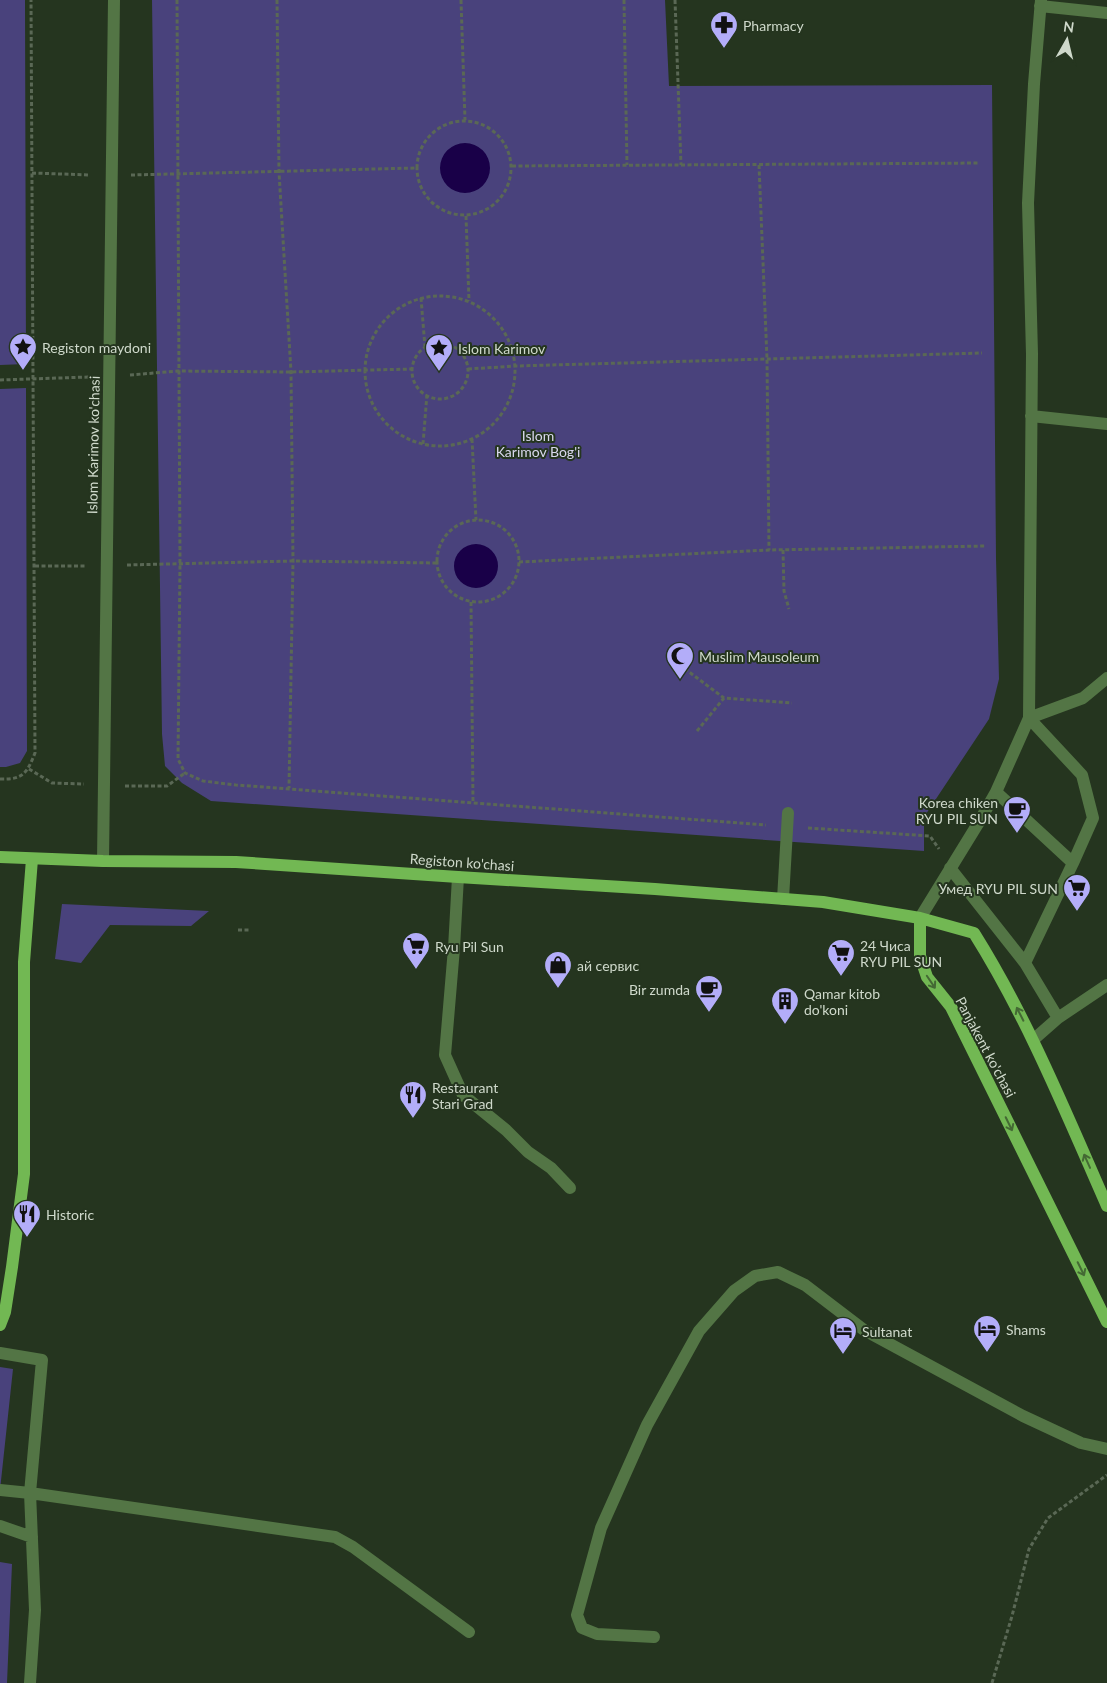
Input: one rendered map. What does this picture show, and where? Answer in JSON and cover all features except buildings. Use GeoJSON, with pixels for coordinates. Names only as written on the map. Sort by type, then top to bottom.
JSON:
{"type":"FeatureCollection","features":[{"type":"Feature","properties":{"kind":"main road","name":"Registon ko'chasi"},"geometry":{"type":"LineString","coordinates":[[0,857],[103,861],[236,862],[655,889],[823,902],[920,918]]}},
{"type":"Feature","properties":{"kind":"main road"},"geometry":{"type":"LineString","coordinates":[[0,1325],[12,1267],[24,1174],[24,962],[32,859]]}},
{"type":"Feature","properties":{"kind":"main road"},"geometry":{"type":"LineString","coordinates":[[920,918],[974,933],[996,968],[1033,1040],[1107,1206]]}},
{"type":"Feature","properties":{"kind":"main road","name":"Panjakent ko'chasi"},"geometry":{"type":"LineString","coordinates":[[920,918],[920,956],[927,977],[951,1007],[1107,1322]]}},
{"type":"Feature","properties":{"kind":"street","name":"Islom Karimov ko'chasi"},"geometry":{"type":"LineString","coordinates":[[103,861],[114,0]]}},
{"type":"Feature","properties":{"kind":"street"},"geometry":{"type":"LineString","coordinates":[[920,918],[996,792],[1029,718],[1032,354],[1028,203],[1034,84],[1041,3],[1107,12]]}},
{"type":"Feature","properties":{"kind":"street"},"geometry":{"type":"LineString","coordinates":[[1031,416],[1107,424]]}},
{"type":"Feature","properties":{"kind":"street"},"geometry":{"type":"LineString","coordinates":[[1029,718],[1083,698],[1107,678]]}},
{"type":"Feature","properties":{"kind":"street"},"geometry":{"type":"LineString","coordinates":[[1025,963],[1093,818],[1082,775],[1029,718]]}},
{"type":"Feature","properties":{"kind":"street"},"geometry":{"type":"LineString","coordinates":[[996,792],[1073,863]]}},
{"type":"Feature","properties":{"kind":"street"},"geometry":{"type":"LineString","coordinates":[[783,899],[788,813]]}},
{"type":"Feature","properties":{"kind":"street"},"geometry":{"type":"LineString","coordinates":[[950,868],[1025,963],[1058,1018]]}},
{"type":"Feature","properties":{"kind":"street"},"geometry":{"type":"LineString","coordinates":[[458,877],[445,1055],[463,1095],[506,1130],[528,1152],[551,1168],[570,1188]]}},
{"type":"Feature","properties":{"kind":"street"},"geometry":{"type":"LineString","coordinates":[[1033,1040],[1058,1018],[1107,985]]}},
{"type":"Feature","properties":{"kind":"street"},"geometry":{"type":"LineString","coordinates":[[654,1637],[598,1634],[582,1628],[577,1615],[601,1528],[646,1425],[699,1331],[734,1291],[755,1276],[778,1272],[805,1285],[864,1330],[1015,1412],[1081,1443],[1107,1449]]}},
{"type":"Feature","properties":{"kind":"street"},"geometry":{"type":"LineString","coordinates":[[0,1353],[42,1360],[30,1493],[35,1610],[30,1683]]}},
{"type":"Feature","properties":{"kind":"street"},"geometry":{"type":"LineString","coordinates":[[0,1490],[335,1537],[353,1547],[469,1632]]}},
{"type":"Feature","properties":{"kind":"street"},"geometry":{"type":"LineString","coordinates":[[0,1526],[32,1536]]}},
{"type":"Feature","properties":{"kind":"path"},"geometry":{"type":"LineString","coordinates":[[0,780],[16,779],[29,769],[35,753],[31,0]]}},
{"type":"Feature","properties":{"kind":"path"},"geometry":{"type":"LineString","coordinates":[[177,0],[180,562],[178,758],[185,773],[203,781],[787,827],[930,836],[950,868]]}},
{"type":"Feature","properties":{"kind":"path"},"geometry":{"type":"LineString","coordinates":[[277,0],[279,172],[291,372],[294,561],[289,788]]}},
{"type":"Feature","properties":{"kind":"path"},"geometry":{"type":"LineString","coordinates":[[461,0],[464,120]]}},
{"type":"Feature","properties":{"kind":"path"},"geometry":{"type":"LineString","coordinates":[[624,0],[627,165]]}},
{"type":"Feature","properties":{"kind":"path"},"geometry":{"type":"LineString","coordinates":[[675,0],[681,165]]}},
{"type":"Feature","properties":{"kind":"path"},"geometry":{"type":"LineString","coordinates":[[464,120],[479,123],[492,129],[502,139],[509,152],[512,166],[510,181],[504,195],[494,205],[481,213],[466,216],[451,214],[431,202],[418,183],[416,168],[419,153],[425,140],[436,129],[450,122],[464,120]]}},
{"type":"Feature","properties":{"kind":"path"},"geometry":{"type":"LineString","coordinates":[[512,166],[980,163]]}},
{"type":"Feature","properties":{"kind":"path"},"geometry":{"type":"LineString","coordinates":[[759,164],[767,359],[769,550]]}},
{"type":"Feature","properties":{"kind":"path"},"geometry":{"type":"LineString","coordinates":[[177,175],[416,168]]}},
{"type":"Feature","properties":{"kind":"path"},"geometry":{"type":"LineString","coordinates":[[466,216],[468,301]]}},
{"type":"Feature","properties":{"kind":"path"},"geometry":{"type":"LineString","coordinates":[[444,296],[468,301],[487,311],[501,327],[512,346],[516,366],[514,388],[505,409],[491,426],[472,439],[448,446],[423,444],[400,434],[381,417],[369,396],[365,371],[369,347],[380,325],[398,308],[421,298],[444,296]]}},
{"type":"Feature","properties":{"kind":"path"},"geometry":{"type":"LineString","coordinates":[[421,298],[425,348]]}},
{"type":"Feature","properties":{"kind":"path"},"geometry":{"type":"LineString","coordinates":[[436,343],[454,347],[461,352],[466,360],[468,369],[467,378],[457,393],[449,397],[440,398],[431,397],[417,386],[413,378],[412,369],[414,360],[420,352],[436,343]]}},
{"type":"Feature","properties":{"kind":"path"},"geometry":{"type":"LineString","coordinates":[[468,369],[516,366],[982,353]]}},
{"type":"Feature","properties":{"kind":"path"},"geometry":{"type":"LineString","coordinates":[[0,380],[109,376],[178,371],[291,372],[412,369]]}},
{"type":"Feature","properties":{"kind":"path"},"geometry":{"type":"LineString","coordinates":[[423,444],[427,394]]}},
{"type":"Feature","properties":{"kind":"path"},"geometry":{"type":"LineString","coordinates":[[472,439],[476,520]]}},
{"type":"Feature","properties":{"kind":"path"},"geometry":{"type":"LineString","coordinates":[[476,520],[494,524],[504,530],[512,539],[517,550],[519,562],[516,576],[510,588],[498,597],[485,602],[471,602],[458,597],[447,588],[440,576],[436,563],[438,549],[445,537],[455,527],[476,520]]}},
{"type":"Feature","properties":{"kind":"path"},"geometry":{"type":"LineString","coordinates":[[519,562],[769,550],[985,546]]}},
{"type":"Feature","properties":{"kind":"path"},"geometry":{"type":"LineString","coordinates":[[783,550],[784,591],[789,609]]}},
{"type":"Feature","properties":{"kind":"path"},"geometry":{"type":"LineString","coordinates":[[35,566],[294,561],[436,563]]}},
{"type":"Feature","properties":{"kind":"path"},"geometry":{"type":"LineString","coordinates":[[471,602],[473,802]]}},
{"type":"Feature","properties":{"kind":"path"},"geometry":{"type":"LineString","coordinates":[[669,657],[724,698],[792,703]]}},
{"type":"Feature","properties":{"kind":"path"},"geometry":{"type":"LineString","coordinates":[[697,731],[724,698]]}},
{"type":"Feature","properties":{"kind":"path"},"geometry":{"type":"LineString","coordinates":[[29,769],[52,783],[104,785],[167,786],[185,773]]}},
{"type":"Feature","properties":{"kind":"path"},"geometry":{"type":"LineString","coordinates":[[238,930],[249,930]]}},
{"type":"Feature","properties":{"kind":"path"},"geometry":{"type":"LineString","coordinates":[[992,1683],[1012,1616],[1029,1548],[1048,1518],[1107,1475]]}},
{"type":"Feature","properties":{"kind":"green space"},"geometry":{"type":"Polygon","coordinates":[[[0,0],[25,0],[26,364],[0,365],[0,0]]]}},
{"type":"Feature","properties":{"kind":"green space","name":"Islom Karimov Bog'i"},"geometry":{"type":"Polygon","coordinates":[[[152,0],[665,0],[669,86],[992,85],[996,558],[999,679],[989,719],[924,817],[924,851],[211,801],[182,783],[165,766],[162,734],[152,0]]]}},
{"type":"Feature","properties":{"kind":"green space"},"geometry":{"type":"Polygon","coordinates":[[[26,388],[27,751],[20,763],[0,767],[0,389],[26,388]]]}},
{"type":"Feature","properties":{"kind":"green space"},"geometry":{"type":"Polygon","coordinates":[[[62,904],[209,911],[191,926],[110,925],[81,963],[55,959],[62,904]]]}},
{"type":"Feature","properties":{"kind":"green space"},"geometry":{"type":"Polygon","coordinates":[[[0,1367],[13,1369],[0,1490],[0,1367]]]}},
{"type":"Feature","properties":{"kind":"green space"},"geometry":{"type":"Polygon","coordinates":[[[0,1562],[12,1564],[7,1683],[0,1683],[0,1562]]]}},
{"type":"Feature","properties":{"kind":"shaded area"},"geometry":{"type":"Polygon","coordinates":[[[465,143],[483,150],[490,168],[483,186],[465,193],[447,186],[440,168],[447,150],[465,143]]]}},
{"type":"Feature","properties":{"kind":"shaded area"},"geometry":{"type":"Polygon","coordinates":[[[480,544],[492,550],[497,557],[497,575],[492,582],[485,587],[472,588],[464,585],[457,578],[454,562],[457,554],[464,547],[480,544]]]}},
{"type":"Feature","properties":{"kind":"place","name":"Pharmacy"},"geometry":{"type":"Point","coordinates":[724,49]}},
{"type":"Feature","properties":{"kind":"place","name":"Registon maydoni"},"geometry":{"type":"Point","coordinates":[23,371]}},
{"type":"Feature","properties":{"kind":"place","name":"Islom Karimov"},"geometry":{"type":"Point","coordinates":[439,372]}},
{"type":"Feature","properties":{"kind":"place","name":"Muslim Mausoleum"},"geometry":{"type":"Point","coordinates":[680,680]}},
{"type":"Feature","properties":{"kind":"place","name":"Korea chiken RYU PIL SUN"},"geometry":{"type":"Point","coordinates":[1017,834]}},
{"type":"Feature","properties":{"kind":"place","name":"Умед RYU PIL SUN"},"geometry":{"type":"Point","coordinates":[1077,912]}},
{"type":"Feature","properties":{"kind":"place","name":"Ryu Pil Sun"},"geometry":{"type":"Point","coordinates":[416,970]}},
{"type":"Feature","properties":{"kind":"place","name":"24 Чиса RYU PIL SUN"},"geometry":{"type":"Point","coordinates":[841,977]}},
{"type":"Feature","properties":{"kind":"place","name":"ай сервис"},"geometry":{"type":"Point","coordinates":[558,989]}},
{"type":"Feature","properties":{"kind":"place","name":"Bir zumda"},"geometry":{"type":"Point","coordinates":[709,1013]}},
{"type":"Feature","properties":{"kind":"place","name":"Qamar kitob do'koni"},"geometry":{"type":"Point","coordinates":[785,1025]}},
{"type":"Feature","properties":{"kind":"place","name":"Restaurant Stari Grad"},"geometry":{"type":"Point","coordinates":[413,1119]}},
{"type":"Feature","properties":{"kind":"place","name":"Historic"},"geometry":{"type":"Point","coordinates":[27,1238]}},
{"type":"Feature","properties":{"kind":"place","name":"Shams"},"geometry":{"type":"Point","coordinates":[987,1353]}},
{"type":"Feature","properties":{"kind":"place","name":"Sultanat"},"geometry":{"type":"Point","coordinates":[843,1355]}}]}
